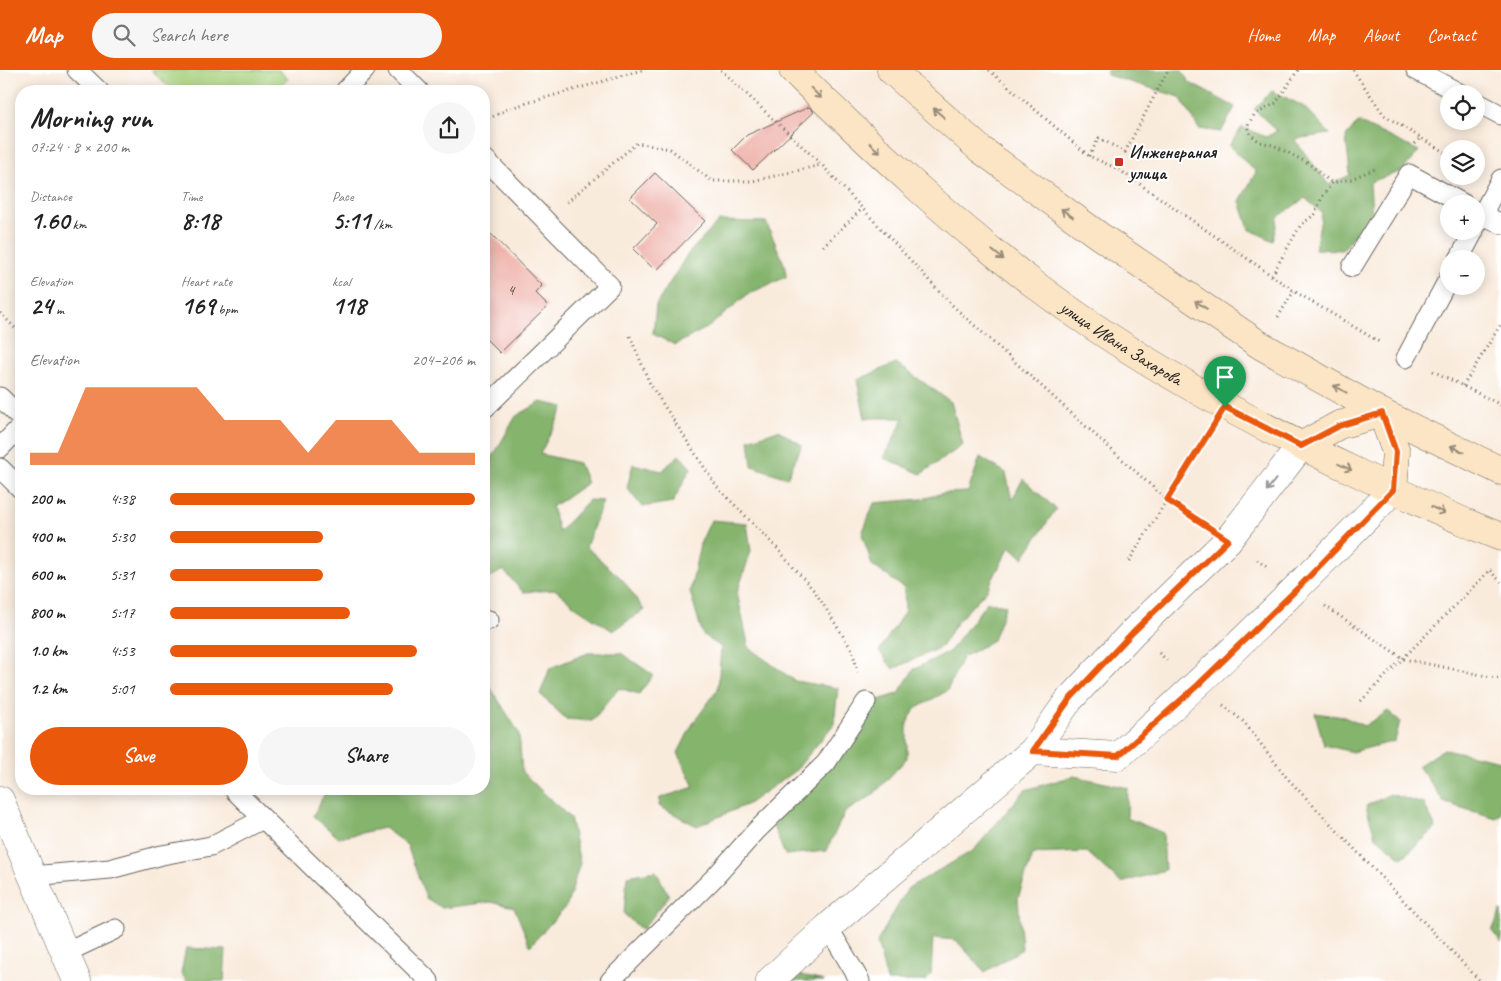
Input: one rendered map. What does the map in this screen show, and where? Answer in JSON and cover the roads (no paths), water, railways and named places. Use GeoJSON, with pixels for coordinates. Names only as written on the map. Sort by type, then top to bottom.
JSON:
{"type":"FeatureCollection","features":[{"type":"Feature","properties":{"kind":"main road","name":"улица Ивана Захарова"},"geometry":{"type":"LineString","coordinates":[[793,70],[938,207],[1035,285],[1141,357],[1225,407],[1301,446],[1393,490],[1501,537]]}},
{"type":"Feature","properties":{"kind":"main road"},"geometry":{"type":"LineString","coordinates":[[891,70],[980,149],[1098,235],[1260,345],[1382,413],[1501,471]]}},
{"type":"Feature","properties":{"kind":"main road"},"geometry":{"type":"LineString","coordinates":[[1301,446],[1339,426],[1382,413]]}},
{"type":"Feature","properties":{"kind":"main road"},"geometry":{"type":"LineString","coordinates":[[1382,413],[1396,452],[1393,490]]}},
{"type":"Feature","properties":{"kind":"street"},"geometry":{"type":"LineString","coordinates":[[770,981],[828,927],[1033,751],[1069,700],[1133,632],[1228,540],[1301,446]]}},
{"type":"Feature","properties":{"kind":"street"},"geometry":{"type":"LineString","coordinates":[[1033,751],[1118,756],[1198,685],[1298,588],[1393,490]]}},
{"type":"Feature","properties":{"kind":"street"},"geometry":{"type":"LineString","coordinates":[[0,800],[77,981]]}},
{"type":"Feature","properties":{"kind":"lane"},"geometry":{"type":"LineString","coordinates":[[77,70],[93,85]]}},
{"type":"Feature","properties":{"kind":"lane"},"geometry":{"type":"LineString","coordinates":[[398,70],[413,85]]}},
{"type":"Feature","properties":{"kind":"lane"},"geometry":{"type":"LineString","coordinates":[[1416,70],[1444,85]]}},
{"type":"Feature","properties":{"kind":"lane"},"geometry":{"type":"LineString","coordinates":[[350,85],[361,72]]}},
{"type":"Feature","properties":{"kind":"lane"},"geometry":{"type":"LineString","coordinates":[[1485,107],[1501,115]]}},
{"type":"Feature","properties":{"kind":"lane"},"geometry":{"type":"LineString","coordinates":[[490,164],[610,286],[490,404]]}},
{"type":"Feature","properties":{"kind":"lane"},"geometry":{"type":"LineString","coordinates":[[1352,267],[1409,174],[1448,195]]}},
{"type":"Feature","properties":{"kind":"lane"},"geometry":{"type":"LineString","coordinates":[[1485,205],[1501,179]]}},
{"type":"Feature","properties":{"kind":"lane"},"geometry":{"type":"LineString","coordinates":[[1485,219],[1501,224]]}},
{"type":"Feature","properties":{"kind":"lane"},"geometry":{"type":"LineString","coordinates":[[1406,358],[1440,295]]}},
{"type":"Feature","properties":{"kind":"lane"},"geometry":{"type":"LineString","coordinates":[[0,397],[15,412]]}},
{"type":"Feature","properties":{"kind":"lane"},"geometry":{"type":"LineString","coordinates":[[0,448],[15,432]]}},
{"type":"Feature","properties":{"kind":"lane"},"geometry":{"type":"LineString","coordinates":[[0,468],[15,483]]}},
{"type":"Feature","properties":{"kind":"lane"},"geometry":{"type":"LineString","coordinates":[[610,981],[715,877],[756,831],[826,764],[866,702]]}},
{"type":"Feature","properties":{"kind":"lane"},"geometry":{"type":"LineString","coordinates":[[239,795],[429,981]]}},
{"type":"Feature","properties":{"kind":"lane"},"geometry":{"type":"LineString","coordinates":[[32,876],[110,869],[162,855],[211,846],[263,818]]}},
{"type":"Feature","properties":{"kind":"lane"},"geometry":{"type":"LineString","coordinates":[[828,927],[860,981]]}},
{"type":"Feature","properties":{"kind":"lane"},"geometry":{"type":"LineString","coordinates":[[65,953],[116,929]]}},
{"type":"Feature","properties":{"kind":"place","name":"Инженераная улица"},"geometry":{"type":"Point","coordinates":[1119,162]}}]}
